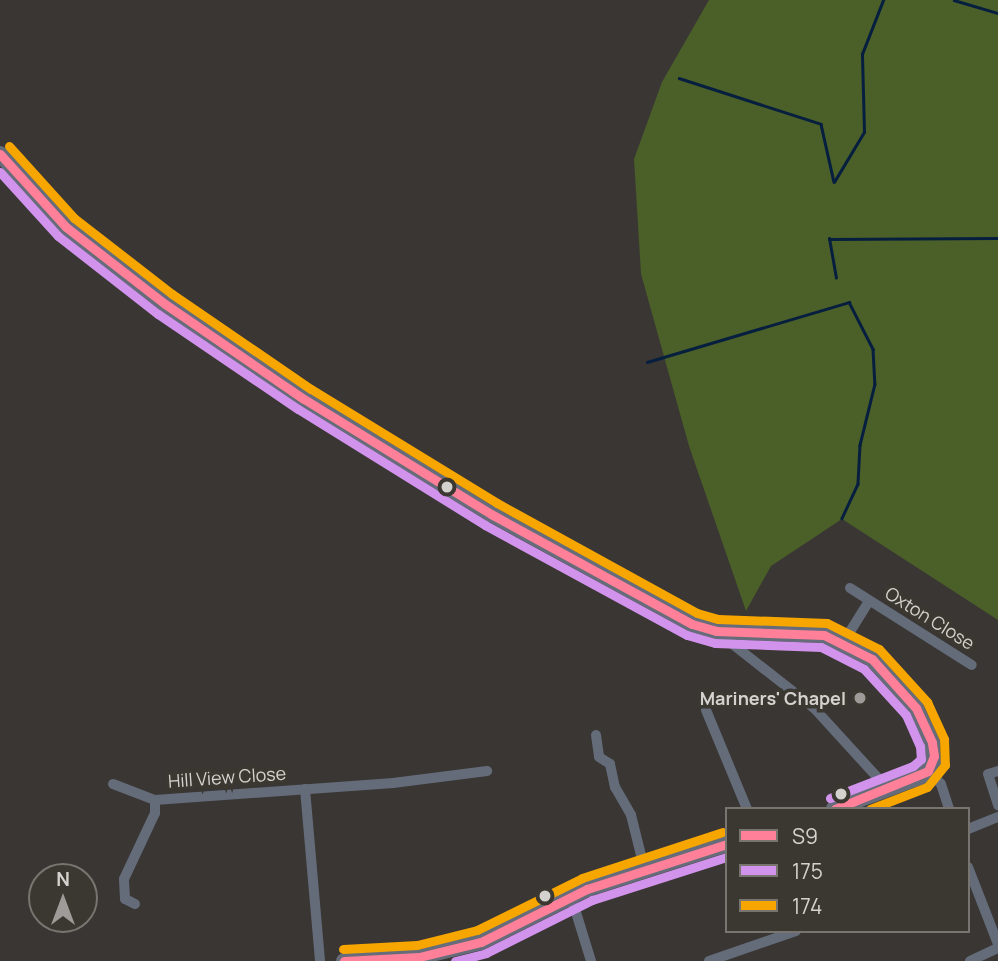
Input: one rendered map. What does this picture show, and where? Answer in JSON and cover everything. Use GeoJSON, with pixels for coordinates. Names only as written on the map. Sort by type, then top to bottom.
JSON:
{"type":"FeatureCollection","features":[{"type":"Feature","properties":{"kind":"street"},"geometry":{"type":"LineString","coordinates":[[0,154],[66,227],[165,304],[304,399],[610,582],[716,631],[814,708],[888,789]]}},
{"type":"Feature","properties":{"kind":"street","name":"Oxton Close"},"geometry":{"type":"LineString","coordinates":[[850,588],[972,665]]}},
{"type":"Feature","properties":{"kind":"street","name":"Oxton Close"},"geometry":{"type":"LineString","coordinates":[[843,643],[869,601]]}},
{"type":"Feature","properties":{"kind":"street"},"geometry":{"type":"LineString","coordinates":[[716,631],[804,631],[843,643],[885,670],[916,708],[932,743],[934,756],[929,771],[839,807]]}},
{"type":"Feature","properties":{"kind":"street"},"geometry":{"type":"LineString","coordinates":[[706,710],[746,807]]}},
{"type":"Feature","properties":{"kind":"street"},"geometry":{"type":"LineString","coordinates":[[596,735],[599,757],[610,764],[615,787],[631,815],[645,871]]}},
{"type":"Feature","properties":{"kind":"street","name":"Hill View Close"},"geometry":{"type":"LineString","coordinates":[[113,784],[155,800],[487,771]]}},
{"type":"Feature","properties":{"kind":"street"},"geometry":{"type":"LineString","coordinates":[[929,771],[941,784],[948,807]]}},
{"type":"Feature","properties":{"kind":"street"},"geometry":{"type":"LineString","coordinates":[[998,771],[988,774],[998,805]]}},
{"type":"Feature","properties":{"kind":"street","name":"Hill View Close"},"geometry":{"type":"LineString","coordinates":[[305,789],[320,961]]}},
{"type":"Feature","properties":{"kind":"street"},"geometry":{"type":"LineString","coordinates":[[126,902],[124,879],[155,813],[155,800]]}},
{"type":"Feature","properties":{"kind":"street"},"geometry":{"type":"LineString","coordinates":[[970,828],[998,817]]}},
{"type":"Feature","properties":{"kind":"street"},"geometry":{"type":"LineString","coordinates":[[344,961],[452,951],[516,927],[570,896],[725,845]]}},
{"type":"Feature","properties":{"kind":"street"},"geometry":{"type":"LineString","coordinates":[[970,872],[998,946],[970,961]]}},
{"type":"Feature","properties":{"kind":"street"},"geometry":{"type":"LineString","coordinates":[[570,896],[591,961]]}},
{"type":"Feature","properties":{"kind":"street"},"geometry":{"type":"LineString","coordinates":[[709,961],[793,933]]}},
{"type":"Feature","properties":{"kind":"green space"},"geometry":{"type":"Polygon","coordinates":[[[709,0],[998,0],[998,620],[842,519],[771,566],[746,611],[689,446],[641,274],[634,159],[662,82],[709,0]]]}},
{"type":"Feature","properties":{"kind":"waterway"},"geometry":{"type":"LineString","coordinates":[[679,78],[821,124],[834,182],[864,132],[862,54],[883,0]]}},
{"type":"Feature","properties":{"kind":"waterway"},"geometry":{"type":"LineString","coordinates":[[954,0],[998,13]]}},
{"type":"Feature","properties":{"kind":"waterway"},"geometry":{"type":"LineString","coordinates":[[836,278],[829,239],[998,238]]}},
{"type":"Feature","properties":{"kind":"waterway"},"geometry":{"type":"LineString","coordinates":[[647,362],[849,302],[873,349],[875,384],[860,445],[858,484],[842,519]]}},
{"type":"Feature","properties":{"kind":"transit line","name":"174"},"geometry":{"type":"LineString","coordinates":[[9,146],[74,218],[172,294],[311,389],[497,503],[697,613],[718,619],[827,623],[879,649],[927,702],[944,739],[945,765],[927,787],[875,807]]}},
{"type":"Feature","properties":{"kind":"transit line","name":"S9"},"geometry":{"type":"LineString","coordinates":[[0,154],[66,227],[165,304],[304,399],[491,514],[692,624],[716,631],[824,635],[872,659],[916,708],[932,743],[934,756],[928,771]]}},
{"type":"Feature","properties":{"kind":"transit line","name":"175"},"geometry":{"type":"LineString","coordinates":[[0,172],[58,236],[158,314],[298,409],[485,525],[687,635],[715,643],[821,647],[864,669],[906,715],[920,746],[921,759],[913,766],[830,798]]}},
{"type":"Feature","properties":{"kind":"transit line","name":"S9"},"geometry":{"type":"LineString","coordinates":[[840,807],[928,771]]}},
{"type":"Feature","properties":{"kind":"transit line","name":"174"},"geometry":{"type":"LineString","coordinates":[[343,949],[417,945],[477,930],[582,878],[723,832]]}},
{"type":"Feature","properties":{"kind":"transit line","name":"S9"},"geometry":{"type":"LineString","coordinates":[[344,961],[419,957],[481,942],[587,889],[725,845]]}},
{"type":"Feature","properties":{"kind":"transit line","name":"175"},"geometry":{"type":"LineString","coordinates":[[455,961],[486,953],[592,900],[725,858]]}},
{"type":"Feature","properties":{"kind":"place","name":"Mariners' Chapel"},"geometry":{"type":"Point","coordinates":[860,698]}}]}
